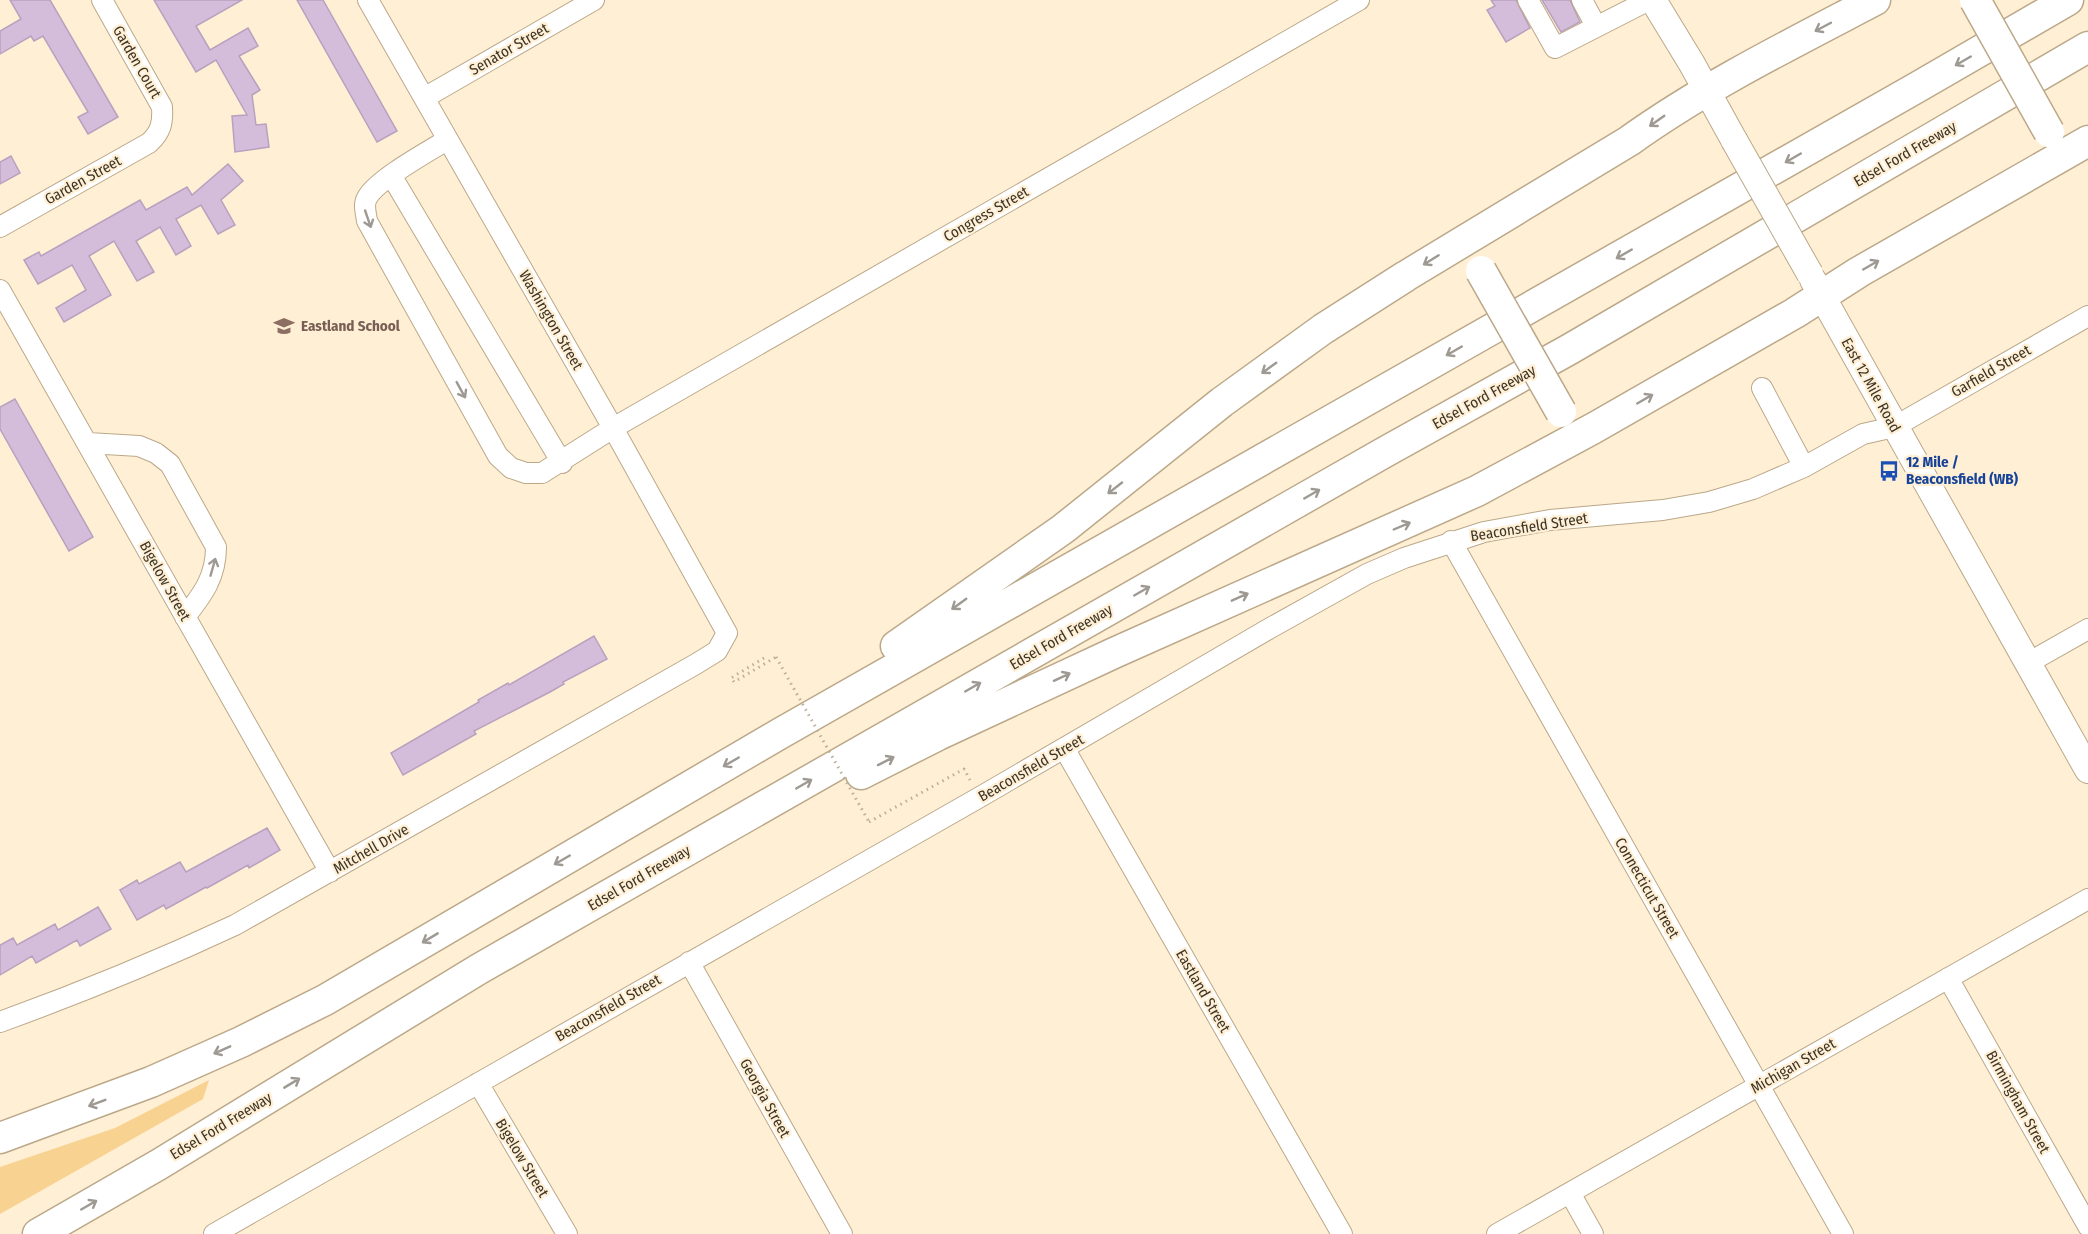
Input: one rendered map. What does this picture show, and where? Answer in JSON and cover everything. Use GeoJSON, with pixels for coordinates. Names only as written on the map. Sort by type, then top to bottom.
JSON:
{"type":"FeatureCollection","features":[{"type":"Feature","properties":{"kind":"highway"},"geometry":{"type":"LineString","coordinates":[[781,733],[845,680],[923,630],[1063,529],[1276,362],[1355,308],[1614,150],[1706,90],[1875,0]]}},
{"type":"Feature","properties":{"kind":"highway"},"geometry":{"type":"LineString","coordinates":[[1974,0],[2049,132],[2050,149],[2042,167]]}},
{"type":"Feature","properties":{"kind":"highway"},"geometry":{"type":"LineString","coordinates":[[0,1138],[152,1082],[241,1042],[325,1000],[781,733],[2068,0]]}},
{"type":"Feature","properties":{"kind":"highway","name":"Edsel Ford Freeway"},"geometry":{"type":"LineString","coordinates":[[38,1234],[158,1165],[479,969],[1385,452],[1570,350],[2088,47]]}},
{"type":"Feature","properties":{"kind":"highway"},"geometry":{"type":"LineString","coordinates":[[479,969],[653,891],[875,766],[938,735],[1114,653],[1446,506],[1514,472],[1796,313],[1816,285],[1860,272],[2088,141]]}},
{"type":"Feature","properties":{"kind":"highway"},"geometry":{"type":"LineString","coordinates":[[1481,230],[1476,240],[1481,271],[1561,412],[1575,424],[1594,428]]}},
{"type":"Feature","properties":{"kind":"main road","name":"East 12 Mile Road"},"geometry":{"type":"LineString","coordinates":[[1651,0],[1706,90],[2088,770]]}},
{"type":"Feature","properties":{"kind":"street","name":"Garden Court"},"geometry":{"type":"LineString","coordinates":[[102,0],[162,107],[161,127]]}},
{"type":"Feature","properties":{"kind":"street","name":"Washington Street"},"geometry":{"type":"LineString","coordinates":[[368,0],[722,620],[727,633],[724,641]]}},
{"type":"Feature","properties":{"kind":"street","name":"Senator Street"},"geometry":{"type":"LineString","coordinates":[[424,98],[594,0]]}},
{"type":"Feature","properties":{"kind":"street","name":"Congress Street"},"geometry":{"type":"LineString","coordinates":[[447,140],[391,175],[367,197],[365,208],[367,221],[498,456],[511,468],[526,473],[542,473],[562,463],[613,428],[1359,0]]}},
{"type":"Feature","properties":{"kind":"street"},"geometry":{"type":"LineString","coordinates":[[1528,0],[1555,48],[1651,0]]}},
{"type":"Feature","properties":{"kind":"street"},"geometry":{"type":"LineString","coordinates":[[1582,0],[1596,26]]}},
{"type":"Feature","properties":{"kind":"street","name":"Garden Street"},"geometry":{"type":"LineString","coordinates":[[0,227],[149,143],[158,135],[161,127]]}},
{"type":"Feature","properties":{"kind":"street"},"geometry":{"type":"LineString","coordinates":[[391,175],[562,463]]}},
{"type":"Feature","properties":{"kind":"street","name":"Bigelow Street"},"geometry":{"type":"LineString","coordinates":[[0,290],[330,872]]}},
{"type":"Feature","properties":{"kind":"street","name":"Garfield Street"},"geometry":{"type":"LineString","coordinates":[[1894,427],[2088,316]]}},
{"type":"Feature","properties":{"kind":"street"},"geometry":{"type":"LineString","coordinates":[[1762,388],[1804,467]]}},
{"type":"Feature","properties":{"kind":"street","name":"Beaconsfield Street"},"geometry":{"type":"LineString","coordinates":[[214,1234],[235,1229],[478,1083],[1366,574],[1451,541],[1484,532],[1550,520],[1663,510],[1709,502],[1753,489],[1804,467],[1863,434],[1894,427]]}},
{"type":"Feature","properties":{"kind":"street"},"geometry":{"type":"LineString","coordinates":[[87,443],[138,446],[156,453],[170,464],[199,516],[216,547],[216,558],[206,591],[184,617]]}},
{"type":"Feature","properties":{"kind":"street","name":"Connecticut Street"},"geometry":{"type":"LineString","coordinates":[[1451,541],[1844,1234]]}},
{"type":"Feature","properties":{"kind":"street"},"geometry":{"type":"LineString","coordinates":[[2028,663],[2088,629]]}},
{"type":"Feature","properties":{"kind":"street","name":"Mitchell Drive"},"geometry":{"type":"LineString","coordinates":[[0,1023],[74,996],[236,925],[696,664],[717,651],[724,641]]}},
{"type":"Feature","properties":{"kind":"street","name":"Eastland Street"},"geometry":{"type":"LineString","coordinates":[[1064,748],[1341,1234]]}},
{"type":"Feature","properties":{"kind":"street","name":"Michigan Street"},"geometry":{"type":"LineString","coordinates":[[1497,1234],[2088,899]]}},
{"type":"Feature","properties":{"kind":"street","name":"Georgia Street"},"geometry":{"type":"LineString","coordinates":[[689,962],[842,1234]]}},
{"type":"Feature","properties":{"kind":"street","name":"Birmingham Street"},"geometry":{"type":"LineString","coordinates":[[1948,978],[2088,1226]]}},
{"type":"Feature","properties":{"kind":"street","name":"Bigelow Street"},"geometry":{"type":"LineString","coordinates":[[478,1083],[567,1234]]}},
{"type":"Feature","properties":{"kind":"street"},"geometry":{"type":"LineString","coordinates":[[1570,1192],[1593,1234]]}},
{"type":"Feature","properties":{"kind":"path"},"geometry":{"type":"LineString","coordinates":[[764,658],[731,678],[734,682],[776,657],[869,822],[964,769],[980,797]]}},
{"type":"Feature","properties":{"kind":"shaded area"},"geometry":{"type":"Polygon","coordinates":[[[209,1080],[203,1099],[0,1214],[0,1167],[115,1128],[209,1080]]]}},
{"type":"Feature","properties":{"kind":"building"},"geometry":{"type":"Polygon","coordinates":[[[10,0],[50,0],[118,117],[88,134],[78,117],[88,112],[43,36],[34,41],[31,36],[0,54],[0,31],[21,19],[10,0]]]}},
{"type":"Feature","properties":{"kind":"building"},"geometry":{"type":"Polygon","coordinates":[[[154,0],[242,0],[196,26],[210,50],[248,28],[258,46],[239,56],[260,90],[252,95],[256,125],[266,124],[269,147],[235,152],[232,116],[247,115],[216,60],[196,72],[154,0]]]}},
{"type":"Feature","properties":{"kind":"building"},"geometry":{"type":"Polygon","coordinates":[[[297,0],[323,0],[397,131],[377,142],[297,0]]]}},
{"type":"Feature","properties":{"kind":"building"},"geometry":{"type":"Polygon","coordinates":[[[1491,0],[1516,0],[1530,28],[1506,42],[1487,10],[1495,6],[1491,0]]]}},
{"type":"Feature","properties":{"kind":"building"},"geometry":{"type":"Polygon","coordinates":[[[1542,0],[1570,0],[1580,22],[1561,32],[1542,0]]]}},
{"type":"Feature","properties":{"kind":"building"},"geometry":{"type":"Polygon","coordinates":[[[11,156],[20,173],[0,184],[0,162],[11,156]]]}},
{"type":"Feature","properties":{"kind":"building"},"geometry":{"type":"Polygon","coordinates":[[[228,164],[243,181],[221,200],[235,225],[218,234],[201,205],[176,219],[191,246],[176,255],[160,227],[136,241],[154,272],[137,281],[114,241],[89,256],[111,295],[64,322],[56,308],[86,290],[72,265],[38,284],[24,260],[39,252],[41,256],[140,200],[146,210],[187,187],[192,195],[228,164]]]}},
{"type":"Feature","properties":{"kind":"building"},"geometry":{"type":"Polygon","coordinates":[[[15,399],[93,537],[69,551],[0,429],[0,407],[15,399]]]}},
{"type":"Feature","properties":{"kind":"building"},"geometry":{"type":"Polygon","coordinates":[[[594,636],[607,659],[563,682],[564,684],[550,692],[474,731],[476,734],[403,775],[391,753],[479,702],[478,700],[508,683],[509,685],[594,636]]]}},
{"type":"Feature","properties":{"kind":"building"},"geometry":{"type":"Polygon","coordinates":[[[267,828],[280,850],[166,909],[164,905],[137,920],[120,890],[137,880],[139,884],[180,862],[186,872],[267,828]]]}},
{"type":"Feature","properties":{"kind":"building"},"geometry":{"type":"Polygon","coordinates":[[[98,907],[111,929],[80,946],[77,940],[36,963],[32,956],[0,975],[0,945],[13,938],[17,945],[55,924],[58,930],[98,907]]]}},
{"type":"Feature","properties":{"kind":"place","name":"Eastland School"},"geometry":{"type":"Point","coordinates":[284,326]}},
{"type":"Feature","properties":{"kind":"place","name":"12 Mile / Beaconsfield (WB)"},"geometry":{"type":"Point","coordinates":[1889,471]}}]}
